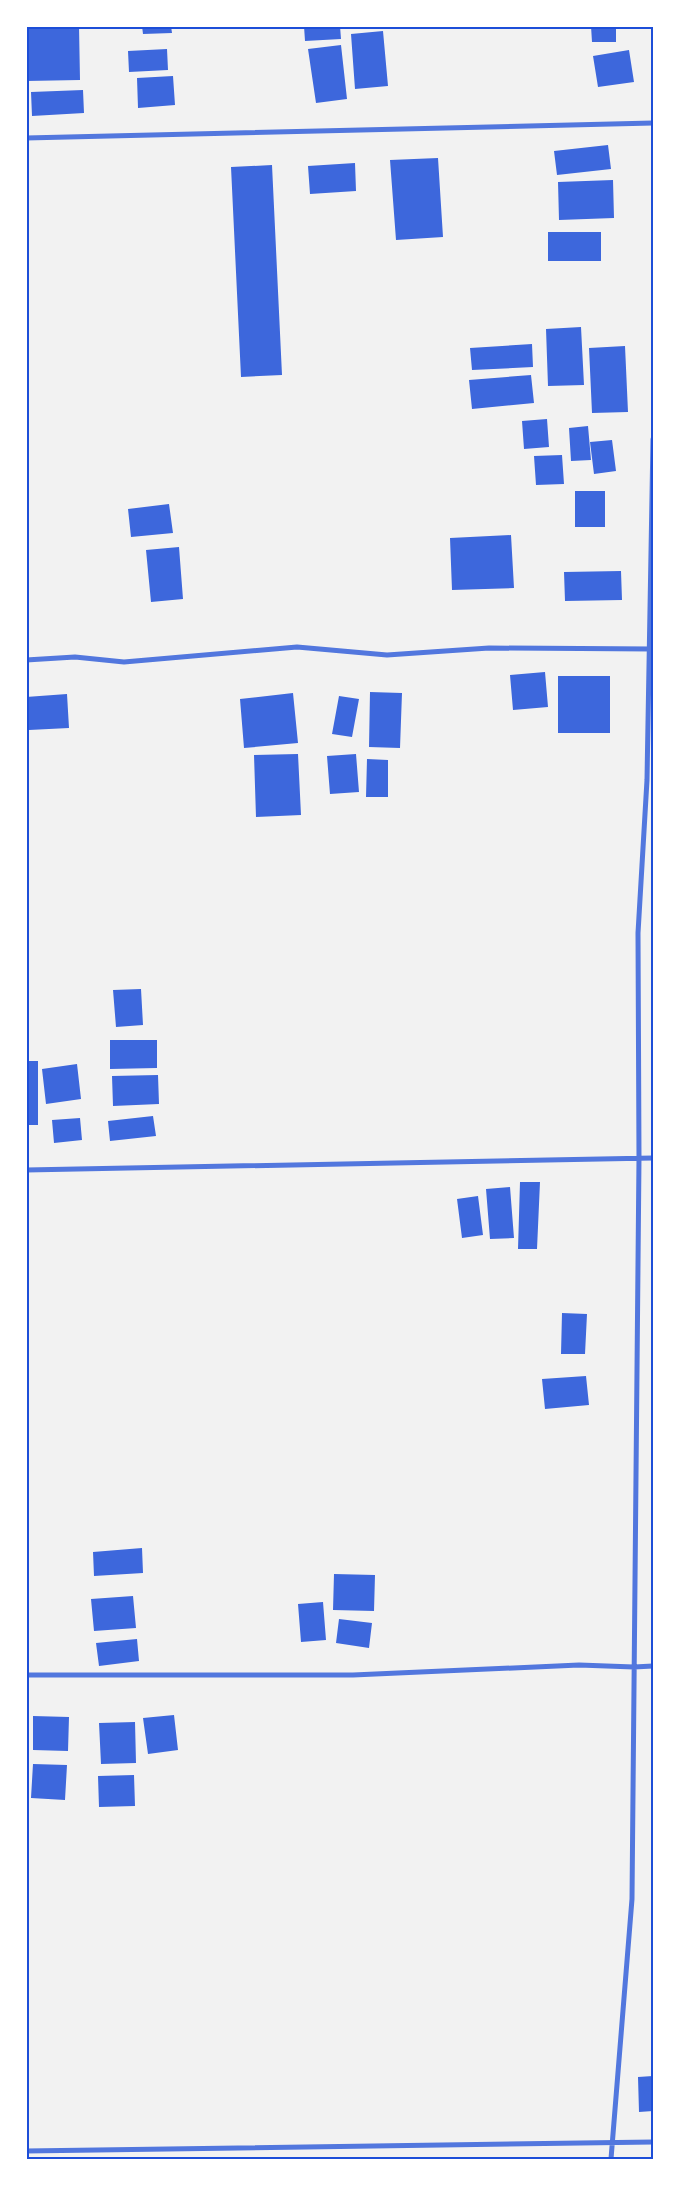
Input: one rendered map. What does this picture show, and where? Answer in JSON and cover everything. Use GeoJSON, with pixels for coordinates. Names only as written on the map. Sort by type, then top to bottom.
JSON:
{"type":"FeatureCollection","features":[{"type":"Feature","properties":{"kind":"street"},"geometry":{"type":"LineString","coordinates":[[26,138],[653,123]]}},
{"type":"Feature","properties":{"kind":"street"},"geometry":{"type":"LineString","coordinates":[[611,2159],[632,1898],[639,1158],[638,933],[647,780],[651,649],[653,439]]}},
{"type":"Feature","properties":{"kind":"street"},"geometry":{"type":"LineString","coordinates":[[26,660],[74,657],[124,662],[297,646],[387,655],[489,648],[651,649]]}},
{"type":"Feature","properties":{"kind":"street"},"geometry":{"type":"LineString","coordinates":[[26,1170],[653,1158]]}},
{"type":"Feature","properties":{"kind":"street"},"geometry":{"type":"LineString","coordinates":[[26,1675],[353,1675],[579,1665],[653,1666]]}},
{"type":"Feature","properties":{"kind":"street"},"geometry":{"type":"LineString","coordinates":[[26,2151],[653,2142]]}},
{"type":"Feature","properties":{"kind":"building"},"geometry":{"type":"Polygon","coordinates":[[[26,26],[79,26],[80,80],[26,81],[26,26]]]}},
{"type":"Feature","properties":{"kind":"building"},"geometry":{"type":"Polygon","coordinates":[[[142,26],[171,26],[172,33],[143,34],[142,26]]]}},
{"type":"Feature","properties":{"kind":"building"},"geometry":{"type":"Polygon","coordinates":[[[304,26],[340,26],[341,39],[305,41],[304,26]]]}},
{"type":"Feature","properties":{"kind":"building"},"geometry":{"type":"Polygon","coordinates":[[[591,26],[616,26],[616,42],[592,42],[591,26]]]}},
{"type":"Feature","properties":{"kind":"building"},"geometry":{"type":"Polygon","coordinates":[[[383,31],[388,86],[355,89],[351,34],[383,31]]]}},
{"type":"Feature","properties":{"kind":"building"},"geometry":{"type":"Polygon","coordinates":[[[341,45],[347,99],[316,103],[308,49],[341,45]]]}},
{"type":"Feature","properties":{"kind":"building"},"geometry":{"type":"Polygon","coordinates":[[[167,49],[168,70],[129,72],[128,51],[167,49]]]}},
{"type":"Feature","properties":{"kind":"building"},"geometry":{"type":"Polygon","coordinates":[[[629,50],[634,82],[598,87],[593,56],[629,50]]]}},
{"type":"Feature","properties":{"kind":"building"},"geometry":{"type":"Polygon","coordinates":[[[173,76],[175,105],[138,108],[137,78],[173,76]]]}},
{"type":"Feature","properties":{"kind":"building"},"geometry":{"type":"Polygon","coordinates":[[[83,90],[84,113],[32,116],[31,92],[83,90]]]}},
{"type":"Feature","properties":{"kind":"building"},"geometry":{"type":"Polygon","coordinates":[[[608,145],[611,169],[557,175],[554,151],[608,145]]]}},
{"type":"Feature","properties":{"kind":"building"},"geometry":{"type":"Polygon","coordinates":[[[438,158],[443,237],[396,240],[390,160],[438,158]]]}},
{"type":"Feature","properties":{"kind":"building"},"geometry":{"type":"Polygon","coordinates":[[[355,163],[356,191],[310,194],[308,166],[355,163]]]}},
{"type":"Feature","properties":{"kind":"building"},"geometry":{"type":"Polygon","coordinates":[[[272,165],[282,375],[241,377],[231,167],[272,165]]]}},
{"type":"Feature","properties":{"kind":"building"},"geometry":{"type":"Polygon","coordinates":[[[613,180],[614,218],[559,220],[558,182],[613,180]]]}},
{"type":"Feature","properties":{"kind":"building"},"geometry":{"type":"Polygon","coordinates":[[[548,232],[601,232],[601,261],[548,261],[548,232]]]}},
{"type":"Feature","properties":{"kind":"building"},"geometry":{"type":"Polygon","coordinates":[[[581,327],[584,385],[548,386],[546,329],[581,327]]]}},
{"type":"Feature","properties":{"kind":"building"},"geometry":{"type":"Polygon","coordinates":[[[532,344],[533,367],[472,370],[470,348],[532,344]]]}},
{"type":"Feature","properties":{"kind":"building"},"geometry":{"type":"Polygon","coordinates":[[[625,346],[628,412],[592,413],[589,348],[625,346]]]}},
{"type":"Feature","properties":{"kind":"building"},"geometry":{"type":"Polygon","coordinates":[[[531,375],[534,403],[472,409],[469,380],[531,375]]]}},
{"type":"Feature","properties":{"kind":"building"},"geometry":{"type":"Polygon","coordinates":[[[547,419],[549,447],[524,449],[522,421],[547,419]]]}},
{"type":"Feature","properties":{"kind":"building"},"geometry":{"type":"Polygon","coordinates":[[[588,426],[591,460],[571,461],[569,428],[588,426]]]}},
{"type":"Feature","properties":{"kind":"building"},"geometry":{"type":"Polygon","coordinates":[[[612,440],[616,471],[594,474],[590,442],[612,440]]]}},
{"type":"Feature","properties":{"kind":"building"},"geometry":{"type":"Polygon","coordinates":[[[562,455],[564,484],[536,485],[534,456],[562,455]]]}},
{"type":"Feature","properties":{"kind":"building"},"geometry":{"type":"Polygon","coordinates":[[[575,491],[605,491],[605,527],[575,527],[575,491]]]}},
{"type":"Feature","properties":{"kind":"building"},"geometry":{"type":"Polygon","coordinates":[[[169,504],[173,533],[131,537],[128,509],[169,504]]]}},
{"type":"Feature","properties":{"kind":"building"},"geometry":{"type":"Polygon","coordinates":[[[511,535],[514,588],[452,590],[450,538],[511,535]]]}},
{"type":"Feature","properties":{"kind":"building"},"geometry":{"type":"Polygon","coordinates":[[[179,547],[183,599],[151,602],[146,550],[179,547]]]}},
{"type":"Feature","properties":{"kind":"building"},"geometry":{"type":"Polygon","coordinates":[[[621,571],[622,600],[565,601],[564,572],[621,571]]]}},
{"type":"Feature","properties":{"kind":"building"},"geometry":{"type":"Polygon","coordinates":[[[545,672],[548,707],[513,710],[510,675],[545,672]]]}},
{"type":"Feature","properties":{"kind":"building"},"geometry":{"type":"Polygon","coordinates":[[[558,676],[610,676],[610,733],[558,733],[558,676]]]}},
{"type":"Feature","properties":{"kind":"building"},"geometry":{"type":"Polygon","coordinates":[[[370,692],[402,693],[400,748],[369,747],[370,692]]]}},
{"type":"Feature","properties":{"kind":"building"},"geometry":{"type":"Polygon","coordinates":[[[293,693],[298,743],[244,748],[240,699],[293,693]]]}},
{"type":"Feature","properties":{"kind":"building"},"geometry":{"type":"Polygon","coordinates":[[[67,694],[69,728],[29,730],[26,697],[67,694]]]}},
{"type":"Feature","properties":{"kind":"building"},"geometry":{"type":"Polygon","coordinates":[[[339,696],[359,699],[352,737],[332,734],[339,696]]]}},
{"type":"Feature","properties":{"kind":"building"},"geometry":{"type":"Polygon","coordinates":[[[298,754],[301,815],[256,817],[254,755],[298,754]]]}},
{"type":"Feature","properties":{"kind":"building"},"geometry":{"type":"Polygon","coordinates":[[[356,754],[359,792],[330,794],[327,756],[356,754]]]}},
{"type":"Feature","properties":{"kind":"building"},"geometry":{"type":"Polygon","coordinates":[[[367,759],[388,760],[388,797],[366,797],[367,759]]]}},
{"type":"Feature","properties":{"kind":"building"},"geometry":{"type":"Polygon","coordinates":[[[141,989],[143,1025],[116,1027],[113,990],[141,989]]]}},
{"type":"Feature","properties":{"kind":"building"},"geometry":{"type":"Polygon","coordinates":[[[110,1040],[157,1040],[157,1068],[110,1069],[110,1040]]]}},
{"type":"Feature","properties":{"kind":"building"},"geometry":{"type":"Polygon","coordinates":[[[26,1061],[38,1061],[38,1125],[26,1125],[26,1061]]]}},
{"type":"Feature","properties":{"kind":"building"},"geometry":{"type":"Polygon","coordinates":[[[77,1064],[81,1099],[46,1104],[42,1069],[77,1064]]]}},
{"type":"Feature","properties":{"kind":"building"},"geometry":{"type":"Polygon","coordinates":[[[158,1075],[159,1104],[113,1106],[112,1076],[158,1075]]]}},
{"type":"Feature","properties":{"kind":"building"},"geometry":{"type":"Polygon","coordinates":[[[153,1116],[156,1136],[110,1141],[108,1121],[153,1116]]]}},
{"type":"Feature","properties":{"kind":"building"},"geometry":{"type":"Polygon","coordinates":[[[80,1118],[82,1140],[54,1143],[52,1120],[80,1118]]]}},
{"type":"Feature","properties":{"kind":"building"},"geometry":{"type":"Polygon","coordinates":[[[520,1182],[540,1182],[537,1249],[518,1249],[520,1182]]]}},
{"type":"Feature","properties":{"kind":"building"},"geometry":{"type":"Polygon","coordinates":[[[510,1187],[514,1238],[490,1239],[486,1189],[510,1187]]]}},
{"type":"Feature","properties":{"kind":"building"},"geometry":{"type":"Polygon","coordinates":[[[478,1196],[483,1235],[462,1238],[457,1199],[478,1196]]]}},
{"type":"Feature","properties":{"kind":"building"},"geometry":{"type":"Polygon","coordinates":[[[562,1313],[587,1314],[585,1354],[561,1354],[562,1313]]]}},
{"type":"Feature","properties":{"kind":"building"},"geometry":{"type":"Polygon","coordinates":[[[586,1376],[589,1405],[545,1409],[542,1379],[586,1376]]]}},
{"type":"Feature","properties":{"kind":"building"},"geometry":{"type":"Polygon","coordinates":[[[142,1548],[143,1573],[94,1576],[93,1552],[142,1548]]]}},
{"type":"Feature","properties":{"kind":"building"},"geometry":{"type":"Polygon","coordinates":[[[334,1574],[375,1575],[374,1611],[333,1610],[334,1574]]]}},
{"type":"Feature","properties":{"kind":"building"},"geometry":{"type":"Polygon","coordinates":[[[133,1596],[136,1628],[94,1631],[91,1599],[133,1596]]]}},
{"type":"Feature","properties":{"kind":"building"},"geometry":{"type":"Polygon","coordinates":[[[323,1602],[326,1640],[301,1642],[298,1604],[323,1602]]]}},
{"type":"Feature","properties":{"kind":"building"},"geometry":{"type":"Polygon","coordinates":[[[339,1619],[372,1623],[369,1648],[336,1643],[339,1619]]]}},
{"type":"Feature","properties":{"kind":"building"},"geometry":{"type":"Polygon","coordinates":[[[137,1639],[139,1661],[99,1666],[96,1643],[137,1639]]]}},
{"type":"Feature","properties":{"kind":"building"},"geometry":{"type":"Polygon","coordinates":[[[174,1715],[178,1750],[148,1754],[143,1718],[174,1715]]]}},
{"type":"Feature","properties":{"kind":"building"},"geometry":{"type":"Polygon","coordinates":[[[33,1716],[69,1717],[68,1751],[33,1750],[33,1716]]]}},
{"type":"Feature","properties":{"kind":"building"},"geometry":{"type":"Polygon","coordinates":[[[135,1722],[136,1763],[101,1764],[99,1723],[135,1722]]]}},
{"type":"Feature","properties":{"kind":"building"},"geometry":{"type":"Polygon","coordinates":[[[33,1764],[67,1765],[65,1800],[31,1798],[33,1764]]]}},
{"type":"Feature","properties":{"kind":"building"},"geometry":{"type":"Polygon","coordinates":[[[134,1775],[135,1806],[99,1807],[98,1776],[134,1775]]]}},
{"type":"Feature","properties":{"kind":"building"},"geometry":{"type":"Polygon","coordinates":[[[653,2076],[653,2111],[639,2112],[638,2077],[653,2076]]]}}]}
